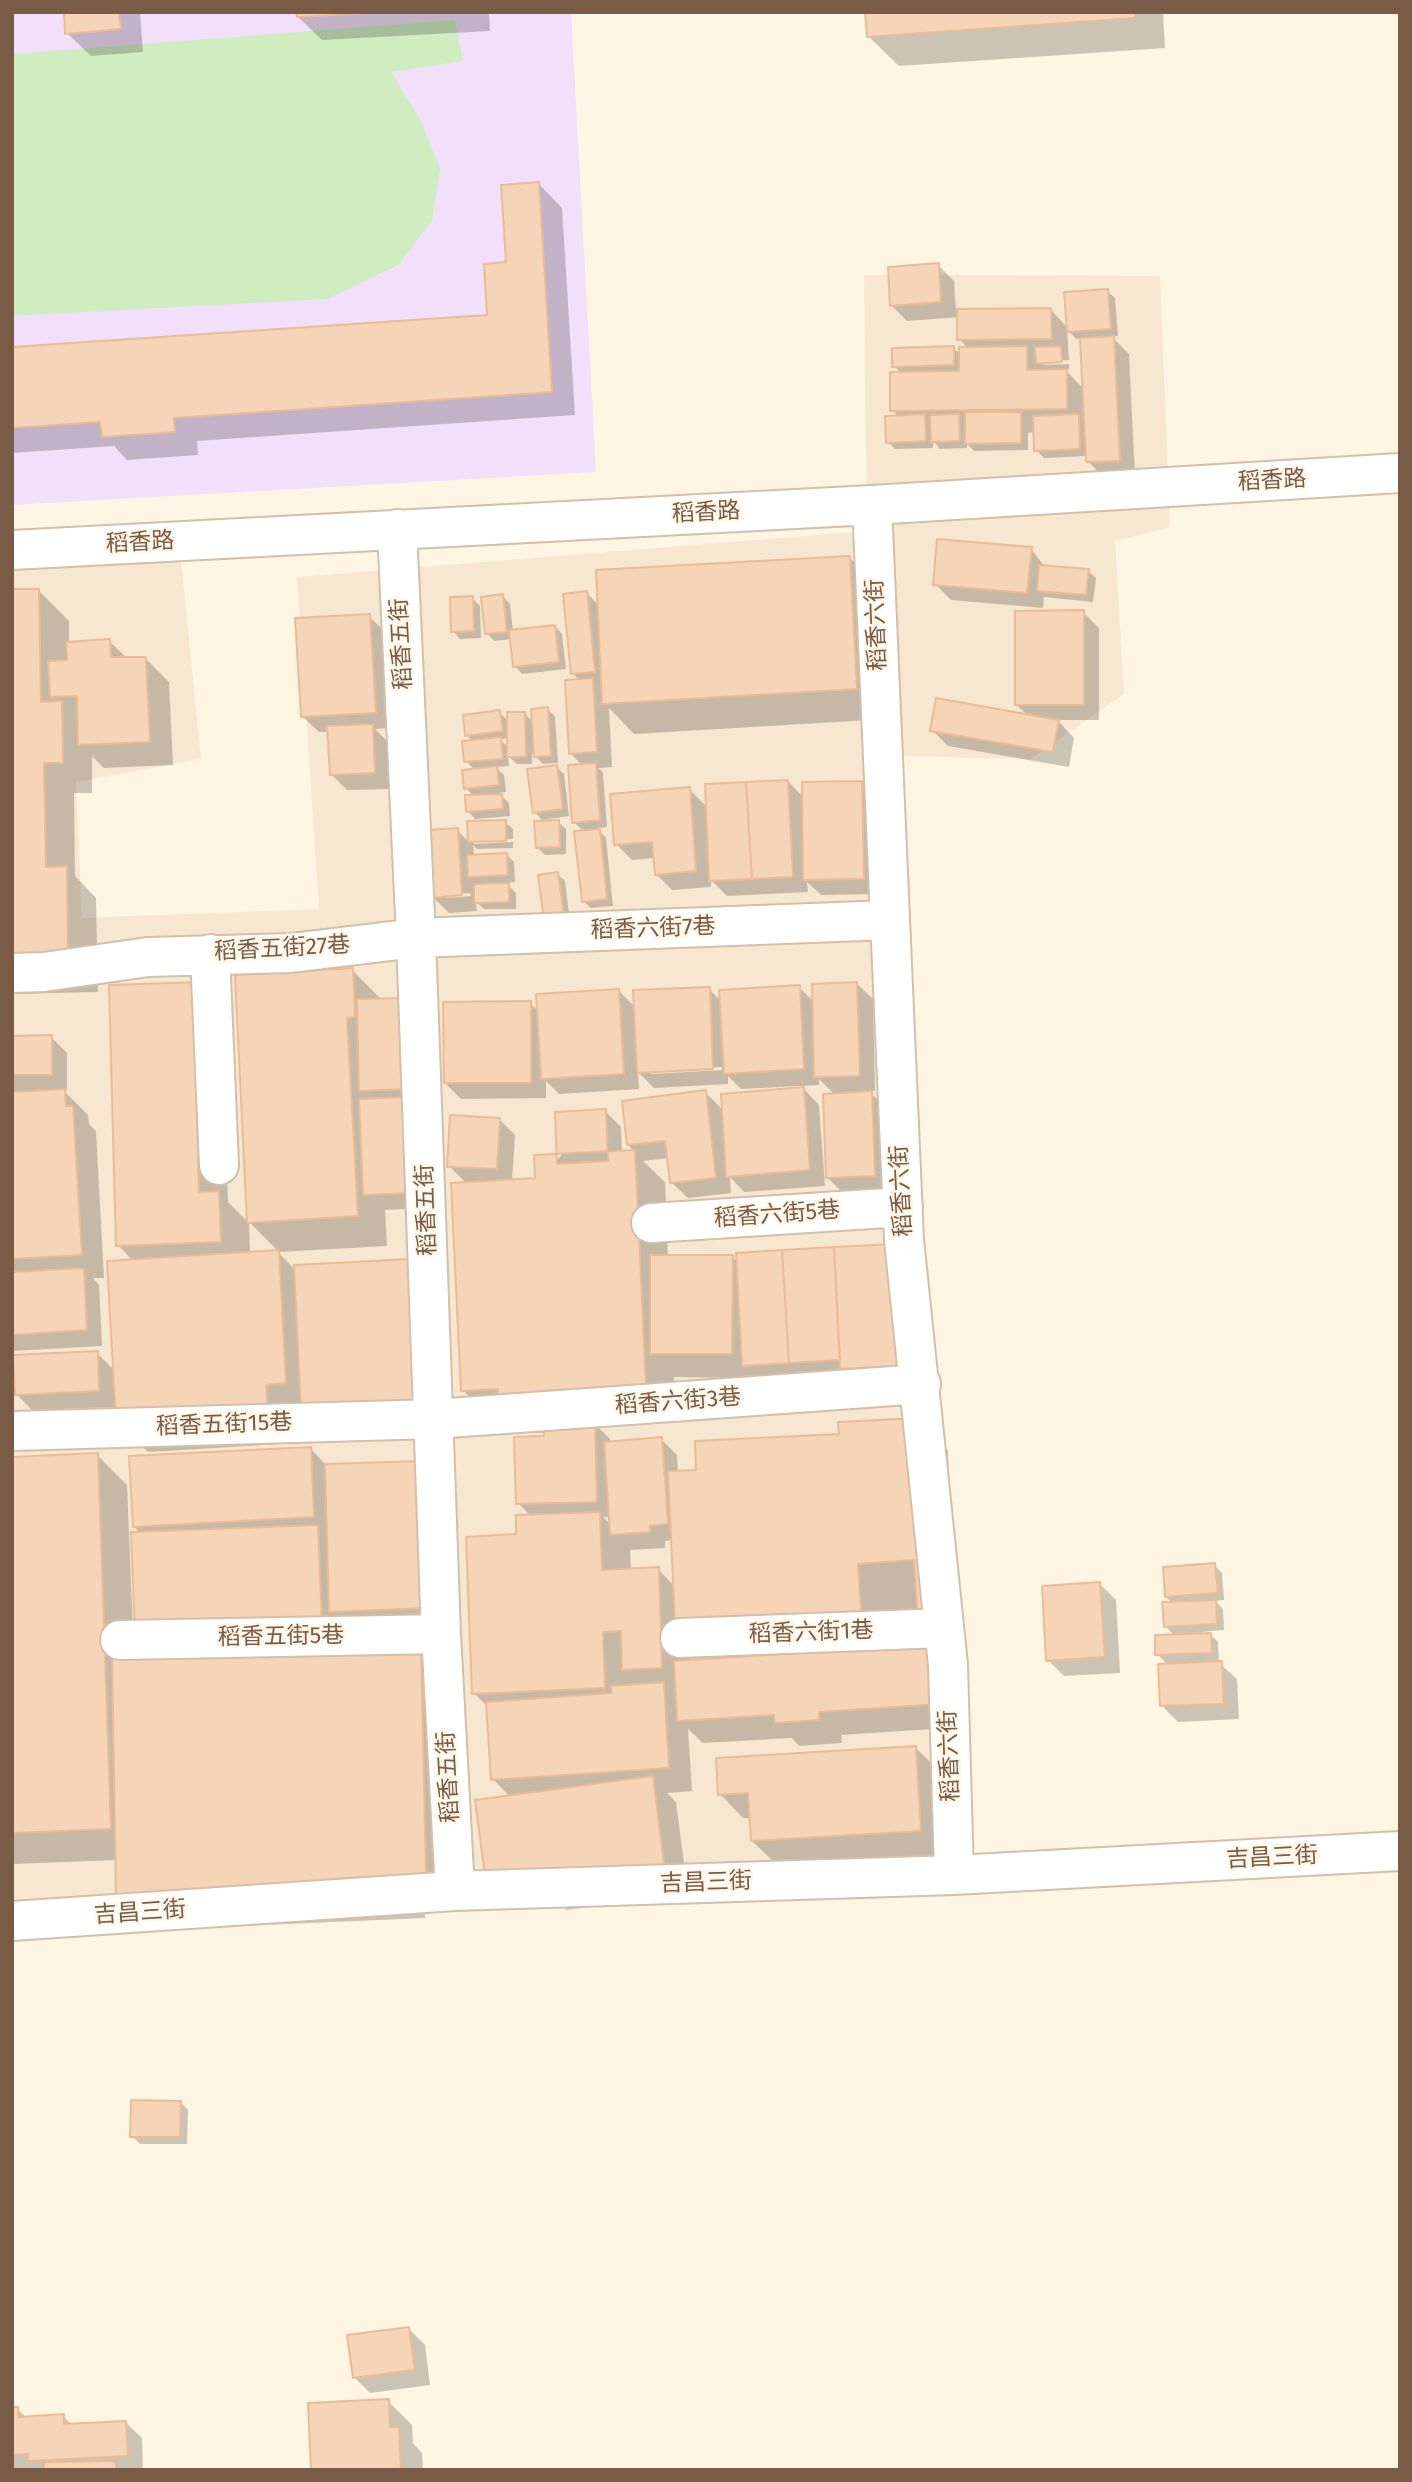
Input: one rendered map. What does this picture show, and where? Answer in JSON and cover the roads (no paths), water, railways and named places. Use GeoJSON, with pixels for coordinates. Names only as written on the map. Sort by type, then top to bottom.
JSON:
{"type":"FeatureCollection","features":[{"type":"Feature","properties":{"kind":"street","name":"稻香路"},"geometry":{"type":"LineString","coordinates":[[12,550],[873,505],[1400,474]]}},
{"type":"Feature","properties":{"kind":"street","name":"稻香六街"},"geometry":{"type":"LineString","coordinates":[[873,505],[902,1208],[948,1665],[954,1875]]}},
{"type":"Feature","properties":{"kind":"street","name":"稻香五街"},"geometry":{"type":"LineString","coordinates":[[397,529],[416,939],[441,1634],[455,1891]]}},
{"type":"Feature","properties":{"kind":"street","name":"稻香六街7巷"},"geometry":{"type":"LineString","coordinates":[[416,939],[890,920]]}},
{"type":"Feature","properties":{"kind":"street","name":"稻香五街27巷"},"geometry":{"type":"LineString","coordinates":[[12,973],[44,972],[148,957],[291,953],[416,939]]}},
{"type":"Feature","properties":{"kind":"street"},"geometry":{"type":"LineString","coordinates":[[210,954],[219,1165]]}},
{"type":"Feature","properties":{"kind":"street","name":"稻香六街5巷"},"geometry":{"type":"LineString","coordinates":[[651,1223],[902,1208]]}},
{"type":"Feature","properties":{"kind":"street","name":"稻香六街3巷"},"geometry":{"type":"LineString","coordinates":[[435,1419],[921,1384]]}},
{"type":"Feature","properties":{"kind":"street","name":"稻香五街15巷"},"geometry":{"type":"LineString","coordinates":[[12,1431],[435,1419]]}},
{"type":"Feature","properties":{"kind":"street","name":"稻香六街1巷"},"geometry":{"type":"LineString","coordinates":[[680,1638],[943,1628]]}},
{"type":"Feature","properties":{"kind":"street","name":"稻香五街5巷"},"geometry":{"type":"LineString","coordinates":[[120,1640],[441,1634]]}},
{"type":"Feature","properties":{"kind":"street","name":"吉昌三街"},"geometry":{"type":"LineString","coordinates":[[12,1922],[455,1891],[954,1875],[1400,1851]]}}]}
